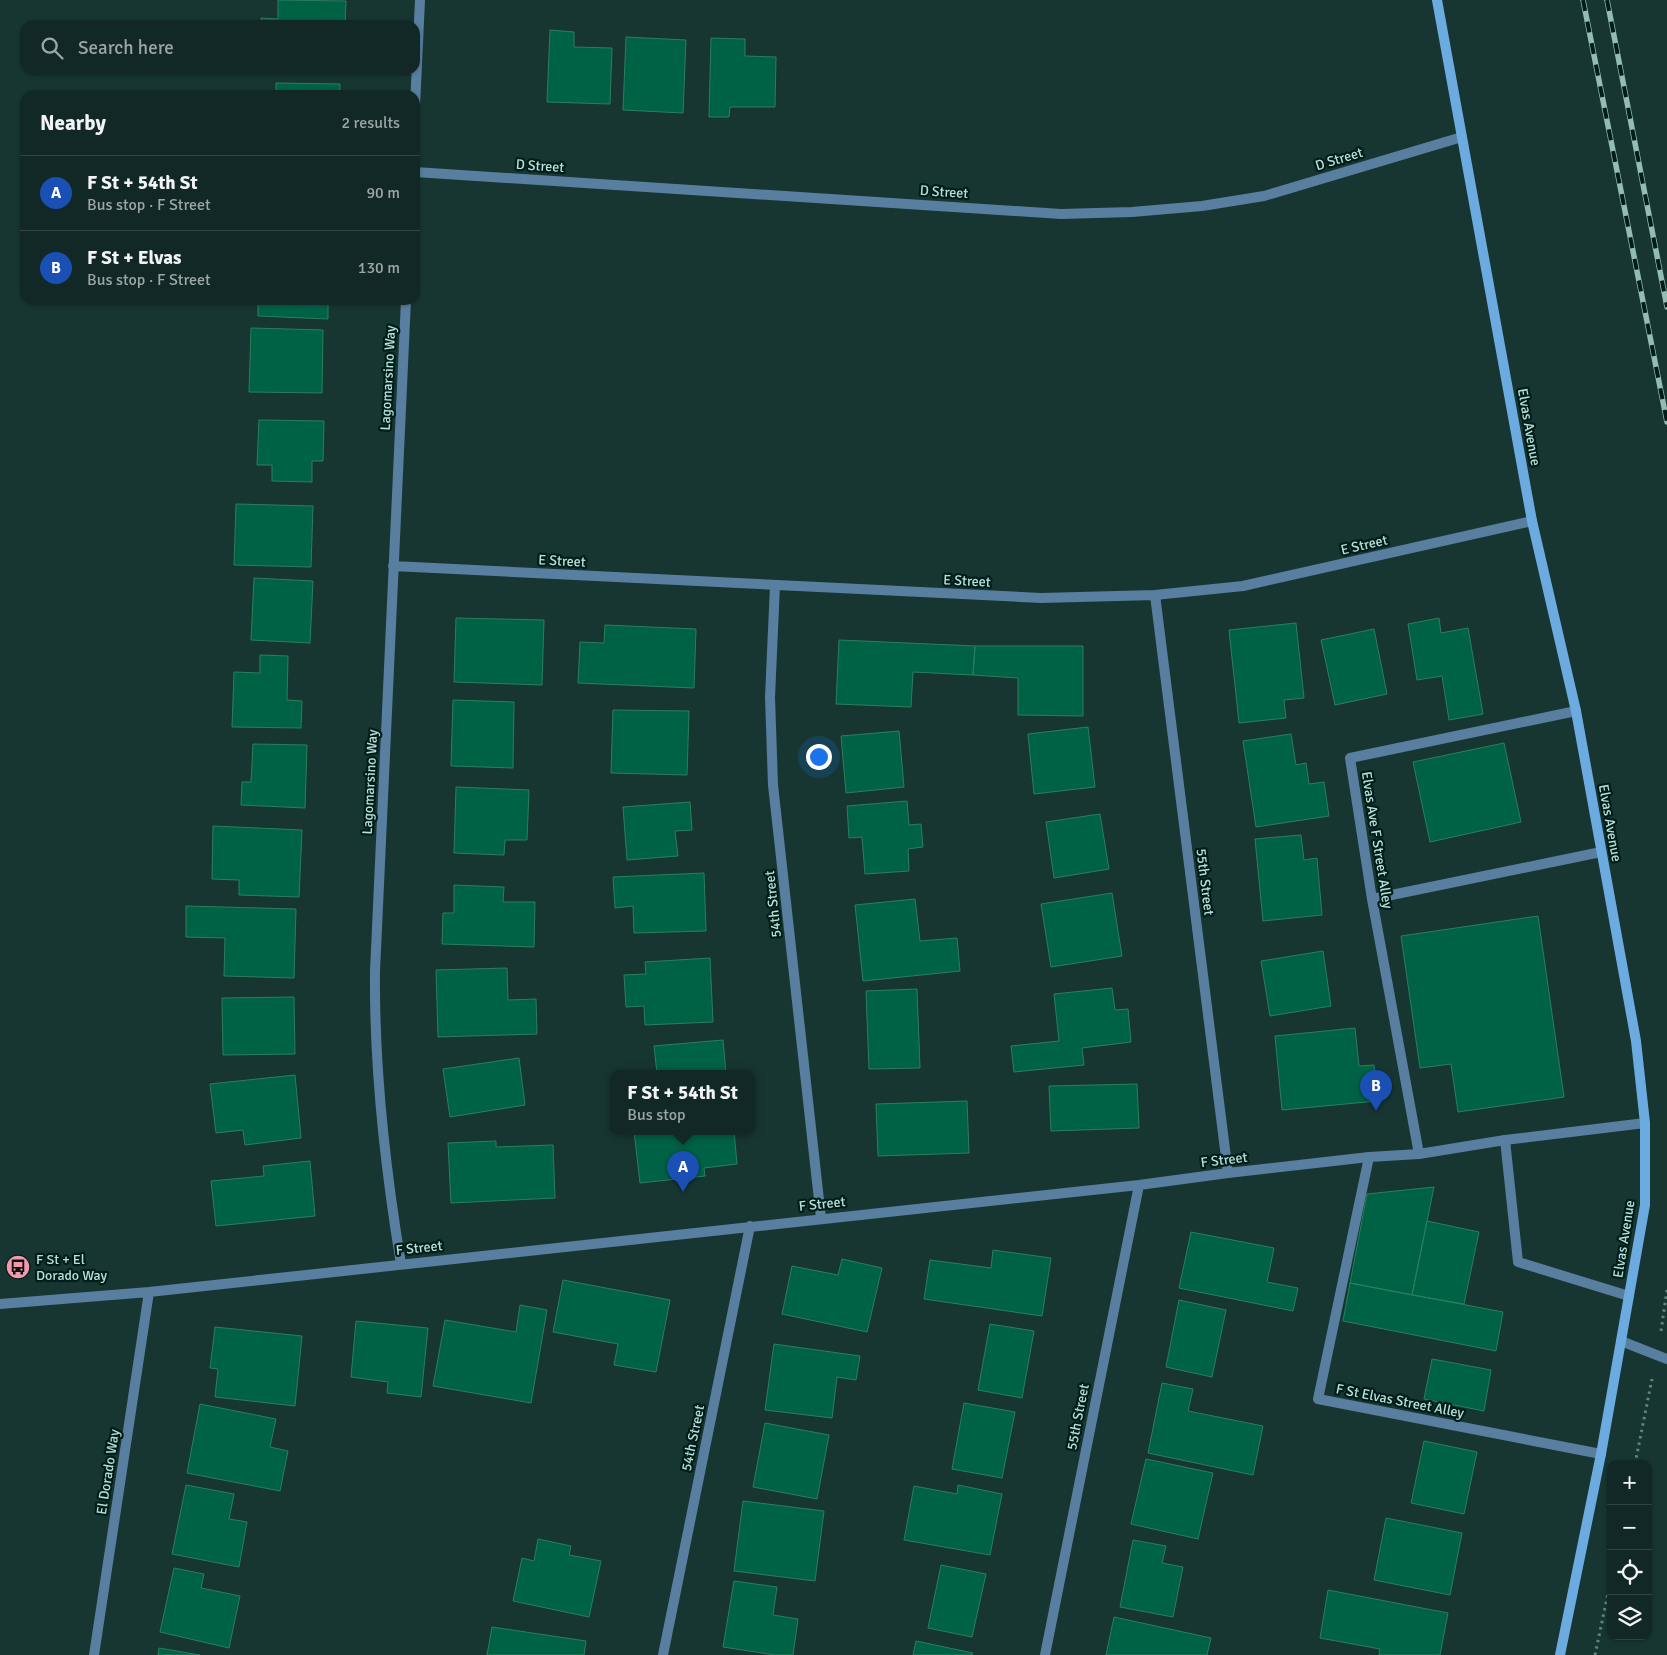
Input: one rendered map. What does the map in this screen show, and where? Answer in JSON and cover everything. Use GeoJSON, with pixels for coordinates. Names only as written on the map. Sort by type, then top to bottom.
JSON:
{"type":"FeatureCollection","features":[{"type":"Feature","properties":{"kind":"street"},"geometry":{"type":"LineString","coordinates":[[419,20],[420,0]]}},
{"type":"Feature","properties":{"kind":"street","name":"Elvas Avenue"},"geometry":{"type":"LineString","coordinates":[[1436,0],[1532,521],[1576,711],[1636,1041],[1645,1123],[1645,1205],[1601,1454],[1560,1655]]}},
{"type":"Feature","properties":{"kind":"street"},"geometry":{"type":"LineString","coordinates":[[416,75],[416,90]]}},
{"type":"Feature","properties":{"kind":"street","name":"D Street"},"geometry":{"type":"LineString","coordinates":[[420,172],[1061,214],[1132,212],[1202,206],[1264,196],[1462,137]]}},
{"type":"Feature","properties":{"kind":"street","name":"Lagomarsino Way"},"geometry":{"type":"LineString","coordinates":[[401,1264],[380,1114],[374,1018],[375,961],[406,305]]}},
{"type":"Feature","properties":{"kind":"street","name":"E Street"},"geometry":{"type":"LineString","coordinates":[[393,566],[1041,598],[1155,595],[1244,586],[1532,521]]}},
{"type":"Feature","properties":{"kind":"street","name":"54th Street"},"geometry":{"type":"LineString","coordinates":[[775,585],[770,697],[773,785],[821,1218]]}},
{"type":"Feature","properties":{"kind":"street","name":"55th Street"},"geometry":{"type":"LineString","coordinates":[[1155,595],[1228,1173]]}},
{"type":"Feature","properties":{"kind":"street","name":"Elvas Ave F Street Alley"},"geometry":{"type":"LineString","coordinates":[[1419,1154],[1372,899],[1350,758],[1576,711]]}},
{"type":"Feature","properties":{"kind":"street"},"geometry":{"type":"LineString","coordinates":[[1372,899],[1601,852]]}},
{"type":"Feature","properties":{"kind":"street","name":"F Street"},"geometry":{"type":"LineString","coordinates":[[0,1304],[149,1292],[1139,1185],[1369,1157],[1419,1154],[1505,1140],[1645,1123]]}},
{"type":"Feature","properties":{"kind":"street"},"geometry":{"type":"LineString","coordinates":[[1505,1140],[1518,1262],[1629,1296]]}},
{"type":"Feature","properties":{"kind":"street","name":"F St Elvas Street Alley"},"geometry":{"type":"LineString","coordinates":[[1369,1157],[1318,1399],[1601,1454]]}},
{"type":"Feature","properties":{"kind":"street","name":"55th Street"},"geometry":{"type":"LineString","coordinates":[[1045,1655],[1139,1185]]}},
{"type":"Feature","properties":{"kind":"street","name":"54th Street"},"geometry":{"type":"LineString","coordinates":[[663,1655],[750,1226]]}},
{"type":"Feature","properties":{"kind":"street","name":"El Dorado Way"},"geometry":{"type":"LineString","coordinates":[[94,1655],[149,1292]]}},
{"type":"Feature","properties":{"kind":"street"},"geometry":{"type":"LineString","coordinates":[[1621,1341],[1667,1359]]}},
{"type":"Feature","properties":{"kind":"path"},"geometry":{"type":"LineString","coordinates":[[1595,1655],[1608,1595]]}},
{"type":"Feature","properties":{"kind":"building"},"geometry":{"type":"Polygon","coordinates":[[[278,0],[346,1],[345,20],[261,20],[261,18],[278,19],[278,0]]]}},
{"type":"Feature","properties":{"kind":"building"},"geometry":{"type":"Polygon","coordinates":[[[550,30],[574,32],[574,47],[612,48],[610,104],[547,102],[550,30]]]}},
{"type":"Feature","properties":{"kind":"building"},"geometry":{"type":"Polygon","coordinates":[[[626,37],[686,40],[683,113],[623,110],[626,37]]]}},
{"type":"Feature","properties":{"kind":"building"},"geometry":{"type":"Polygon","coordinates":[[[711,38],[745,39],[745,56],[776,57],[775,107],[730,107],[729,117],[709,117],[711,38]]]}},
{"type":"Feature","properties":{"kind":"building"},"geometry":{"type":"Polygon","coordinates":[[[276,83],[340,84],[340,90],[276,90],[276,83]]]}},
{"type":"Feature","properties":{"kind":"building"},"geometry":{"type":"Polygon","coordinates":[[[258,305],[328,305],[328,319],[258,316],[258,305]]]}},
{"type":"Feature","properties":{"kind":"building"},"geometry":{"type":"Polygon","coordinates":[[[251,328],[323,330],[322,393],[249,392],[251,328]]]}},
{"type":"Feature","properties":{"kind":"building"},"geometry":{"type":"Polygon","coordinates":[[[259,420],[324,421],[323,461],[312,461],[312,482],[272,481],[272,465],[257,465],[259,420]]]}},
{"type":"Feature","properties":{"kind":"building"},"geometry":{"type":"Polygon","coordinates":[[[236,504],[313,506],[311,567],[234,565],[236,504]]]}},
{"type":"Feature","properties":{"kind":"building"},"geometry":{"type":"Polygon","coordinates":[[[254,578],[313,581],[310,643],[251,640],[254,578]]]}},
{"type":"Feature","properties":{"kind":"building"},"geometry":{"type":"Polygon","coordinates":[[[456,618],[544,620],[542,685],[454,682],[456,618]]]}},
{"type":"Feature","properties":{"kind":"building"},"geometry":{"type":"Polygon","coordinates":[[[1439,618],[1441,633],[1468,628],[1483,714],[1449,720],[1442,676],[1417,680],[1408,624],[1439,618]]]}},
{"type":"Feature","properties":{"kind":"building"},"geometry":{"type":"Polygon","coordinates":[[[1296,623],[1304,698],[1284,700],[1286,718],[1239,723],[1229,630],[1296,623]]]}},
{"type":"Feature","properties":{"kind":"building"},"geometry":{"type":"Polygon","coordinates":[[[605,625],[696,629],[694,688],[578,683],[580,642],[604,643],[605,625]]]}},
{"type":"Feature","properties":{"kind":"building"},"geometry":{"type":"Polygon","coordinates":[[[1374,629],[1387,694],[1335,705],[1321,640],[1374,629]]]}},
{"type":"Feature","properties":{"kind":"building"},"geometry":{"type":"Polygon","coordinates":[[[839,640],[975,646],[973,675],[913,672],[911,707],[836,704],[839,640]]]}},
{"type":"Feature","properties":{"kind":"building"},"geometry":{"type":"Polygon","coordinates":[[[975,646],[1083,646],[1083,716],[1018,715],[1018,678],[973,675],[975,646]]]}},
{"type":"Feature","properties":{"kind":"building"},"geometry":{"type":"Polygon","coordinates":[[[260,655],[288,656],[287,700],[302,701],[301,728],[232,727],[234,672],[260,673],[260,655]]]}},
{"type":"Feature","properties":{"kind":"building"},"geometry":{"type":"Polygon","coordinates":[[[453,700],[514,702],[513,768],[451,766],[453,700]]]}},
{"type":"Feature","properties":{"kind":"building"},"geometry":{"type":"Polygon","coordinates":[[[613,710],[689,711],[687,775],[611,773],[613,710]]]}},
{"type":"Feature","properties":{"kind":"building"},"geometry":{"type":"Polygon","coordinates":[[[1088,727],[1095,787],[1034,794],[1028,734],[1088,727]]]}},
{"type":"Feature","properties":{"kind":"building"},"geometry":{"type":"Polygon","coordinates":[[[899,731],[904,787],[846,793],[841,736],[899,731]]]}},
{"type":"Feature","properties":{"kind":"building"},"geometry":{"type":"Polygon","coordinates":[[[1291,734],[1296,765],[1306,763],[1309,784],[1324,782],[1329,816],[1256,827],[1243,741],[1291,734]]]}},
{"type":"Feature","properties":{"kind":"building"},"geometry":{"type":"Polygon","coordinates":[[[1504,743],[1521,822],[1430,842],[1413,762],[1504,743]]]}},
{"type":"Feature","properties":{"kind":"building"},"geometry":{"type":"Polygon","coordinates":[[[253,744],[307,745],[305,808],[241,805],[242,782],[251,782],[253,744]]]}},
{"type":"Feature","properties":{"kind":"building"},"geometry":{"type":"Polygon","coordinates":[[[456,787],[529,790],[527,840],[505,840],[504,855],[454,853],[456,787]]]}},
{"type":"Feature","properties":{"kind":"building"},"geometry":{"type":"Polygon","coordinates":[[[907,801],[909,825],[921,824],[923,847],[908,849],[909,871],[865,874],[862,837],[849,838],[847,806],[907,801]]]}},
{"type":"Feature","properties":{"kind":"building"},"geometry":{"type":"Polygon","coordinates":[[[690,802],[692,830],[675,831],[678,856],[627,860],[623,807],[690,802]]]}},
{"type":"Feature","properties":{"kind":"building"},"geometry":{"type":"Polygon","coordinates":[[[1100,814],[1109,869],[1054,878],[1046,822],[1100,814]]]}},
{"type":"Feature","properties":{"kind":"building"},"geometry":{"type":"Polygon","coordinates":[[[213,826],[302,830],[299,897],[239,895],[239,880],[212,879],[213,826]]]}},
{"type":"Feature","properties":{"kind":"building"},"geometry":{"type":"Polygon","coordinates":[[[1301,835],[1304,860],[1317,858],[1322,915],[1263,921],[1255,839],[1301,835]]]}},
{"type":"Feature","properties":{"kind":"building"},"geometry":{"type":"Polygon","coordinates":[[[704,873],[706,931],[634,933],[633,906],[615,908],[613,877],[704,873]]]}},
{"type":"Feature","properties":{"kind":"building"},"geometry":{"type":"Polygon","coordinates":[[[454,885],[504,887],[503,902],[535,902],[534,947],[442,944],[443,913],[454,913],[454,885]]]}},
{"type":"Feature","properties":{"kind":"building"},"geometry":{"type":"Polygon","coordinates":[[[1112,893],[1122,956],[1051,967],[1041,904],[1112,893]]]}},
{"type":"Feature","properties":{"kind":"building"},"geometry":{"type":"Polygon","coordinates":[[[915,899],[920,941],[957,938],[960,971],[863,981],[855,905],[915,899]]]}},
{"type":"Feature","properties":{"kind":"building"},"geometry":{"type":"Polygon","coordinates":[[[186,906],[296,909],[294,978],[224,976],[225,938],[186,937],[186,906]]]}},
{"type":"Feature","properties":{"kind":"building"},"geometry":{"type":"Polygon","coordinates":[[[1538,916],[1564,1097],[1458,1112],[1451,1064],[1420,1068],[1401,936],[1538,916]]]}},
{"type":"Feature","properties":{"kind":"building"},"geometry":{"type":"Polygon","coordinates":[[[1323,951],[1331,1006],[1270,1016],[1261,961],[1323,951]]]}},
{"type":"Feature","properties":{"kind":"building"},"geometry":{"type":"Polygon","coordinates":[[[710,958],[713,1022],[645,1025],[644,1006],[626,1007],[624,975],[646,974],[645,962],[710,958]]]}},
{"type":"Feature","properties":{"kind":"building"},"geometry":{"type":"Polygon","coordinates":[[[507,968],[508,1000],[536,999],[537,1034],[438,1037],[436,970],[507,968]]]}},
{"type":"Feature","properties":{"kind":"building"},"geometry":{"type":"Polygon","coordinates":[[[1112,988],[1115,1010],[1128,1009],[1131,1042],[1082,1048],[1084,1065],[1014,1072],[1011,1046],[1059,1041],[1054,994],[1112,988]]]}},
{"type":"Feature","properties":{"kind":"building"},"geometry":{"type":"Polygon","coordinates":[[[917,989],[920,1068],[869,1069],[866,991],[917,989]]]}},
{"type":"Feature","properties":{"kind":"building"},"geometry":{"type":"Polygon","coordinates":[[[294,997],[295,1054],[223,1055],[222,998],[294,997]]]}},
{"type":"Feature","properties":{"kind":"building"},"geometry":{"type":"Polygon","coordinates":[[[1355,1028],[1359,1066],[1374,1065],[1377,1101],[1282,1110],[1275,1036],[1355,1028]]]}},
{"type":"Feature","properties":{"kind":"building"},"geometry":{"type":"Polygon","coordinates":[[[723,1040],[726,1070],[657,1070],[654,1046],[723,1040]]]}},
{"type":"Feature","properties":{"kind":"building"},"geometry":{"type":"Polygon","coordinates":[[[519,1058],[525,1105],[450,1117],[443,1069],[519,1058]]]}},
{"type":"Feature","properties":{"kind":"building"},"geometry":{"type":"Polygon","coordinates":[[[295,1075],[301,1138],[245,1145],[243,1130],[216,1133],[210,1084],[295,1075]]]}},
{"type":"Feature","properties":{"kind":"building"},"geometry":{"type":"Polygon","coordinates":[[[1137,1084],[1139,1128],[1051,1131],[1049,1086],[1137,1084]]]}},
{"type":"Feature","properties":{"kind":"building"},"geometry":{"type":"Polygon","coordinates":[[[967,1101],[969,1153],[878,1156],[876,1104],[967,1101]]]}},
{"type":"Feature","properties":{"kind":"building"},"geometry":{"type":"Polygon","coordinates":[[[634,1135],[734,1135],[737,1164],[704,1168],[705,1176],[640,1183],[634,1135]]]}},
{"type":"Feature","properties":{"kind":"building"},"geometry":{"type":"Polygon","coordinates":[[[496,1141],[496,1147],[553,1145],[555,1198],[451,1203],[448,1143],[496,1141]]]}},
{"type":"Feature","properties":{"kind":"building"},"geometry":{"type":"Polygon","coordinates":[[[310,1161],[315,1216],[216,1226],[211,1181],[264,1176],[263,1166],[310,1161]]]}},
{"type":"Feature","properties":{"kind":"building"},"geometry":{"type":"Polygon","coordinates":[[[1434,1187],[1412,1295],[1350,1283],[1367,1194],[1434,1187]]]}},
{"type":"Feature","properties":{"kind":"building"},"geometry":{"type":"Polygon","coordinates":[[[1427,1221],[1479,1232],[1464,1304],[1412,1295],[1427,1221]]]}},
{"type":"Feature","properties":{"kind":"building"},"geometry":{"type":"Polygon","coordinates":[[[1191,1232],[1274,1248],[1267,1282],[1298,1288],[1293,1311],[1179,1288],[1191,1232]]]}},
{"type":"Feature","properties":{"kind":"building"},"geometry":{"type":"Polygon","coordinates":[[[993,1250],[1051,1258],[1042,1316],[924,1299],[930,1260],[991,1268],[993,1250]]]}},
{"type":"Feature","properties":{"kind":"building"},"geometry":{"type":"Polygon","coordinates":[[[842,1259],[882,1268],[867,1332],[782,1314],[792,1266],[838,1275],[842,1259]]]}},
{"type":"Feature","properties":{"kind":"building"},"geometry":{"type":"Polygon","coordinates":[[[563,1280],[670,1300],[656,1372],[614,1365],[618,1344],[553,1332],[563,1280]]]}},
{"type":"Feature","properties":{"kind":"building"},"geometry":{"type":"Polygon","coordinates":[[[1350,1283],[1503,1312],[1496,1351],[1343,1321],[1350,1283]]]}},
{"type":"Feature","properties":{"kind":"building"},"geometry":{"type":"Polygon","coordinates":[[[1179,1300],[1226,1310],[1212,1377],[1166,1367],[1179,1300]]]}},
{"type":"Feature","properties":{"kind":"building"},"geometry":{"type":"Polygon","coordinates":[[[520,1305],[547,1310],[531,1403],[433,1386],[445,1320],[516,1332],[520,1305]]]}},
{"type":"Feature","properties":{"kind":"building"},"geometry":{"type":"Polygon","coordinates":[[[356,1321],[428,1328],[421,1397],[387,1393],[388,1382],[351,1377],[356,1321]]]}},
{"type":"Feature","properties":{"kind":"building"},"geometry":{"type":"Polygon","coordinates":[[[990,1324],[1034,1331],[1022,1398],[978,1390],[990,1324]]]}},
{"type":"Feature","properties":{"kind":"building"},"geometry":{"type":"Polygon","coordinates":[[[215,1327],[302,1336],[295,1406],[215,1397],[218,1369],[210,1368],[215,1327]]]}},
{"type":"Feature","properties":{"kind":"building"},"geometry":{"type":"Polygon","coordinates":[[[774,1344],[860,1356],[856,1380],[837,1377],[832,1418],[765,1410],[774,1344]]]}},
{"type":"Feature","properties":{"kind":"building"},"geometry":{"type":"Polygon","coordinates":[[[1432,1359],[1491,1370],[1484,1411],[1424,1399],[1432,1359]]]}},
{"type":"Feature","properties":{"kind":"building"},"geometry":{"type":"Polygon","coordinates":[[[1162,1383],[1193,1389],[1188,1411],[1263,1426],[1253,1475],[1148,1453],[1162,1383]]]}},
{"type":"Feature","properties":{"kind":"building"},"geometry":{"type":"Polygon","coordinates":[[[964,1403],[1015,1412],[1002,1478],[952,1469],[964,1403]]]}},
{"type":"Feature","properties":{"kind":"building"},"geometry":{"type":"Polygon","coordinates":[[[200,1404],[276,1419],[270,1447],[288,1451],[280,1491],[187,1473],[200,1404]]]}},
{"type":"Feature","properties":{"kind":"building"},"geometry":{"type":"Polygon","coordinates":[[[765,1423],[829,1435],[817,1499],[753,1487],[765,1423]]]}},
{"type":"Feature","properties":{"kind":"building"},"geometry":{"type":"Polygon","coordinates":[[[1424,1441],[1477,1452],[1464,1514],[1411,1503],[1424,1441]]]}},
{"type":"Feature","properties":{"kind":"building"},"geometry":{"type":"Polygon","coordinates":[[[1146,1459],[1213,1473],[1198,1539],[1131,1524],[1146,1459]]]}},
{"type":"Feature","properties":{"kind":"building"},"geometry":{"type":"Polygon","coordinates":[[[186,1485],[234,1494],[229,1519],[247,1522],[239,1567],[172,1554],[186,1485]]]}},
{"type":"Feature","properties":{"kind":"building"},"geometry":{"type":"Polygon","coordinates":[[[958,1485],[1002,1494],[990,1555],[904,1540],[914,1486],[957,1494],[958,1485]]]}},
{"type":"Feature","properties":{"kind":"building"},"geometry":{"type":"Polygon","coordinates":[[[743,1501],[824,1511],[815,1581],[734,1571],[743,1501]]]}},
{"type":"Feature","properties":{"kind":"building"},"geometry":{"type":"Polygon","coordinates":[[[1386,1518],[1462,1533],[1450,1595],[1374,1580],[1386,1518]]]}},
{"type":"Feature","properties":{"kind":"building"},"geometry":{"type":"Polygon","coordinates":[[[538,1539],[571,1546],[569,1555],[601,1561],[589,1617],[513,1601],[522,1558],[534,1561],[538,1539]]]}},
{"type":"Feature","properties":{"kind":"building"},"geometry":{"type":"Polygon","coordinates":[[[1133,1540],[1166,1546],[1162,1563],[1183,1567],[1173,1617],[1120,1607],[1133,1540]]]}},
{"type":"Feature","properties":{"kind":"building"},"geometry":{"type":"Polygon","coordinates":[[[941,1565],[986,1574],[972,1637],[928,1628],[941,1565]]]}},
{"type":"Feature","properties":{"kind":"building"},"geometry":{"type":"Polygon","coordinates":[[[174,1568],[204,1574],[201,1588],[240,1596],[229,1648],[160,1632],[174,1568]]]}},
{"type":"Feature","properties":{"kind":"building"},"geometry":{"type":"Polygon","coordinates":[[[734,1581],[777,1587],[773,1615],[798,1619],[793,1655],[775,1655],[723,1647],[734,1581]]]}},
{"type":"Feature","properties":{"kind":"building"},"geometry":{"type":"Polygon","coordinates":[[[1328,1590],[1448,1613],[1440,1655],[1379,1655],[1380,1649],[1320,1638],[1328,1590]]]}},
{"type":"Feature","properties":{"kind":"building"},"geometry":{"type":"Polygon","coordinates":[[[1114,1617],[1211,1638],[1207,1655],[1106,1655],[1114,1617]]]}},
{"type":"Feature","properties":{"kind":"building"},"geometry":{"type":"Polygon","coordinates":[[[492,1627],[586,1641],[584,1655],[487,1655],[492,1627]]]}},
{"type":"Feature","properties":{"kind":"building"},"geometry":{"type":"Polygon","coordinates":[[[916,1641],[973,1653],[972,1655],[913,1655],[916,1641]]]}},
{"type":"Feature","properties":{"kind":"building"},"geometry":{"type":"Polygon","coordinates":[[[159,1648],[200,1655],[158,1655],[159,1648]]]}},
{"type":"Feature","properties":{"kind":"railway"},"geometry":{"type":"LineString","coordinates":[[1583,0],[1667,422]]}},
{"type":"Feature","properties":{"kind":"railway"},"geometry":{"type":"LineString","coordinates":[[1607,0],[1667,307]]}},
{"type":"Feature","properties":{"kind":"place","name":"F St + Elvas"},"geometry":{"type":"Point","coordinates":[1376,1111]}},
{"type":"Feature","properties":{"kind":"place","name":"F St + 54th St"},"geometry":{"type":"Point","coordinates":[683,1192]}},
{"type":"Feature","properties":{"kind":"place","name":"F St + El Dorado Way"},"geometry":{"type":"Point","coordinates":[18,1267]}}]}
